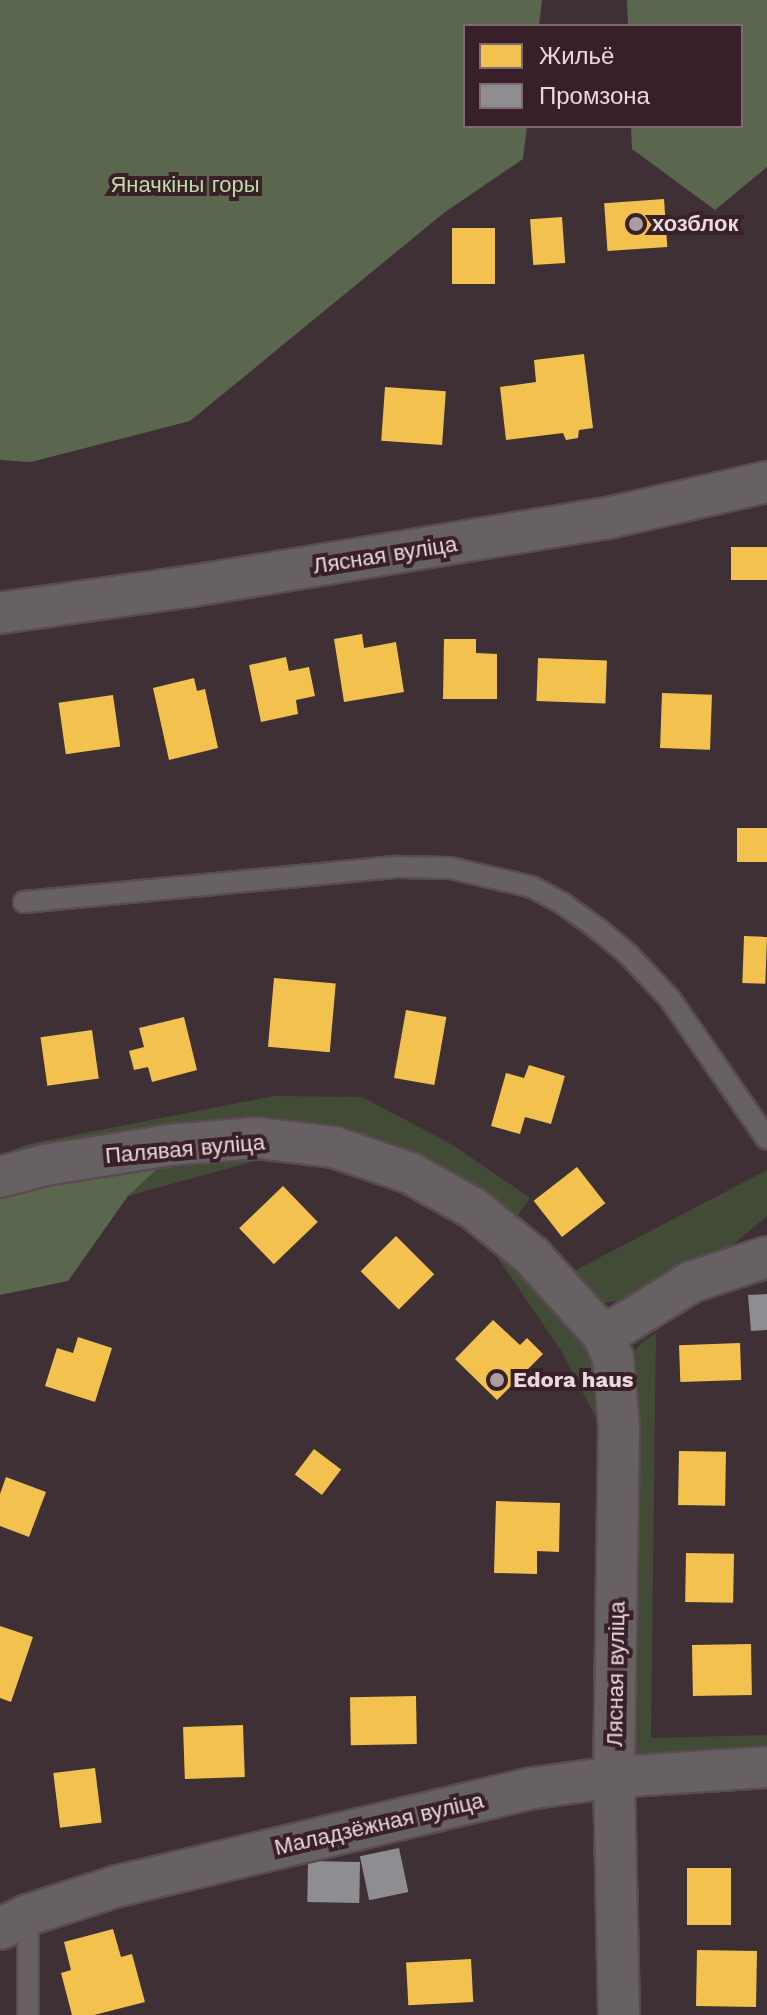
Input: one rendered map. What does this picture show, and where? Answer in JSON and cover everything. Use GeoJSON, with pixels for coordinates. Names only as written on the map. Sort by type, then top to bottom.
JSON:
{"type":"FeatureCollection","features":[{"type":"Feature","properties":{"kind":"street","name":"Лясная вуліца"},"geometry":{"type":"LineString","coordinates":[[0,613],[192,586],[608,518],[767,482]]}},
{"type":"Feature","properties":{"kind":"street","name":"Палявая вуліца"},"geometry":{"type":"LineString","coordinates":[[0,1177],[45,1165],[170,1145],[257,1138],[334,1147],[410,1173],[473,1208],[532,1256],[604,1336]]}},
{"type":"Feature","properties":{"kind":"street"},"geometry":{"type":"LineString","coordinates":[[723,1270],[767,1229]]}},
{"type":"Feature","properties":{"kind":"street"},"geometry":{"type":"LineString","coordinates":[[604,1336],[691,1282],[767,1257]]}},
{"type":"Feature","properties":{"kind":"street","name":"Лясная вуліца"},"geometry":{"type":"LineString","coordinates":[[604,1336],[613,1358],[619,1426],[614,1777],[619,2015]]}},
{"type":"Feature","properties":{"kind":"street","name":"Маладзёжная вуліца"},"geometry":{"type":"LineString","coordinates":[[14,1922],[118,1886],[534,1788],[614,1777],[767,1767]]}},
{"type":"Feature","properties":{"kind":"lane"},"geometry":{"type":"LineString","coordinates":[[24,902],[397,867],[450,868],[532,887],[598,929],[660,988],[767,1139]]}},
{"type":"Feature","properties":{"kind":"lane"},"geometry":{"type":"LineString","coordinates":[[14,1922],[28,2015]]}},
{"type":"Feature","properties":{"kind":"green space","name":"Яначкіны горы"},"geometry":{"type":"Polygon","coordinates":[[[0,0],[542,0],[539,24],[463,24],[463,128],[527,128],[523,159],[445,212],[190,421],[31,462],[0,460],[0,0]]]}},
{"type":"Feature","properties":{"kind":"green space"},"geometry":{"type":"Polygon","coordinates":[[[627,0],[767,0],[767,167],[715,210],[632,149],[631,128],[743,128],[743,24],[628,24],[627,0]]]}},
{"type":"Feature","properties":{"kind":"green space"},"geometry":{"type":"Polygon","coordinates":[[[274,1096],[362,1097],[453,1145],[530,1198],[518,1215],[576,1270],[767,1170],[767,1216],[729,1248],[631,1299],[603,1303],[363,1141],[0,1163],[0,1156],[28,1144],[274,1096]]]}},
{"type":"Feature","properties":{"kind":"green space"},"geometry":{"type":"Polygon","coordinates":[[[248,1152],[300,1154],[259,1160],[128,1196],[166,1161],[248,1152]]]}},
{"type":"Feature","properties":{"kind":"green space"},"geometry":{"type":"Polygon","coordinates":[[[300,1154],[367,1167],[407,1181],[472,1217],[557,1299],[592,1346],[606,1394],[605,1436],[562,1352],[495,1254],[462,1221],[440,1206],[300,1154]]]}},
{"type":"Feature","properties":{"kind":"green space"},"geometry":{"type":"Polygon","coordinates":[[[166,1161],[128,1196],[68,1281],[0,1295],[0,1195],[166,1161]]]}},
{"type":"Feature","properties":{"kind":"green space"},"geometry":{"type":"Polygon","coordinates":[[[656,1333],[651,1738],[767,1735],[767,1755],[641,1759],[631,1753],[631,1357],[640,1344],[656,1333]]]}},
{"type":"Feature","properties":{"kind":"building: Жильё","name":"хозблок"},"geometry":{"type":"Polygon","coordinates":[[[664,199],[667,247],[607,251],[604,203],[664,199]]]}},
{"type":"Feature","properties":{"kind":"building: Жильё"},"geometry":{"type":"Polygon","coordinates":[[[562,217],[565,263],[533,265],[530,219],[562,217]]]}},
{"type":"Feature","properties":{"kind":"building: Жильё"},"geometry":{"type":"Polygon","coordinates":[[[452,228],[495,228],[495,284],[452,284],[452,228]]]}},
{"type":"Feature","properties":{"kind":"building: Жильё"},"geometry":{"type":"Polygon","coordinates":[[[584,354],[593,428],[579,430],[578,438],[566,440],[563,433],[506,440],[500,387],[536,382],[534,360],[584,354]]]}},
{"type":"Feature","properties":{"kind":"building: Жильё"},"geometry":{"type":"Polygon","coordinates":[[[385,387],[446,391],[442,445],[381,441],[385,387]]]}},
{"type":"Feature","properties":{"kind":"building: Жильё"},"geometry":{"type":"Polygon","coordinates":[[[731,547],[767,547],[767,580],[731,580],[731,547]]]}},
{"type":"Feature","properties":{"kind":"building: Жильё"},"geometry":{"type":"Polygon","coordinates":[[[362,634],[364,648],[396,642],[404,692],[344,702],[334,639],[362,634]]]}},
{"type":"Feature","properties":{"kind":"building: Жильё"},"geometry":{"type":"Polygon","coordinates":[[[444,639],[476,639],[476,653],[497,654],[497,699],[443,699],[444,639]]]}},
{"type":"Feature","properties":{"kind":"building: Жильё"},"geometry":{"type":"Polygon","coordinates":[[[286,657],[289,671],[309,667],[315,696],[296,700],[298,714],[261,722],[249,665],[286,657]]]}},
{"type":"Feature","properties":{"kind":"building: Жильё"},"geometry":{"type":"Polygon","coordinates":[[[538,658],[607,660],[605,703],[536,701],[538,658]]]}},
{"type":"Feature","properties":{"kind":"building: Жильё"},"geometry":{"type":"Polygon","coordinates":[[[194,678],[197,691],[205,689],[218,748],[169,760],[153,688],[194,678]]]}},
{"type":"Feature","properties":{"kind":"building: Жильё"},"geometry":{"type":"Polygon","coordinates":[[[662,693],[712,695],[710,750],[660,748],[662,693]]]}},
{"type":"Feature","properties":{"kind":"building: Жильё"},"geometry":{"type":"Polygon","coordinates":[[[113,695],[120,746],[66,754],[59,703],[113,695]]]}},
{"type":"Feature","properties":{"kind":"building: Жильё"},"geometry":{"type":"Polygon","coordinates":[[[737,828],[767,828],[767,862],[737,862],[737,828]]]}},
{"type":"Feature","properties":{"kind":"building: Жильё"},"geometry":{"type":"Polygon","coordinates":[[[744,936],[767,937],[765,984],[742,983],[744,936]]]}},
{"type":"Feature","properties":{"kind":"building: Жильё"},"geometry":{"type":"Polygon","coordinates":[[[274,978],[336,983],[330,1052],[268,1047],[274,978]]]}},
{"type":"Feature","properties":{"kind":"building: Жильё"},"geometry":{"type":"Polygon","coordinates":[[[406,1010],[446,1017],[434,1085],[394,1078],[406,1010]]]}},
{"type":"Feature","properties":{"kind":"building: Жильё"},"geometry":{"type":"Polygon","coordinates":[[[184,1017],[197,1070],[152,1082],[148,1067],[134,1070],[129,1051],[144,1047],[139,1028],[184,1017]]]}},
{"type":"Feature","properties":{"kind":"building: Жильё"},"geometry":{"type":"Polygon","coordinates":[[[92,1030],[99,1079],[47,1086],[41,1037],[92,1030]]]}},
{"type":"Feature","properties":{"kind":"building: Жильё"},"geometry":{"type":"Polygon","coordinates":[[[529,1065],[565,1076],[551,1124],[525,1117],[520,1134],[491,1126],[506,1073],[524,1078],[529,1065]]]}},
{"type":"Feature","properties":{"kind":"building: Жильё"},"geometry":{"type":"Polygon","coordinates":[[[577,1167],[605,1203],[562,1237],[534,1201],[577,1167]]]}},
{"type":"Feature","properties":{"kind":"building: Жильё"},"geometry":{"type":"Polygon","coordinates":[[[283,1186],[318,1222],[274,1264],[239,1228],[283,1186]]]}},
{"type":"Feature","properties":{"kind":"building: Жильё"},"geometry":{"type":"Polygon","coordinates":[[[396,1236],[434,1274],[399,1310],[361,1271],[396,1236]]]}},
{"type":"Feature","properties":{"kind":"building: Жильё","name":"Edora haus"},"geometry":{"type":"Polygon","coordinates":[[[493,1320],[520,1345],[527,1338],[543,1354],[497,1400],[455,1359],[493,1320]]]}},
{"type":"Feature","properties":{"kind":"building: Жильё"},"geometry":{"type":"Polygon","coordinates":[[[78,1337],[112,1348],[95,1402],[45,1386],[57,1348],[73,1353],[78,1337]]]}},
{"type":"Feature","properties":{"kind":"building: Жильё"},"geometry":{"type":"Polygon","coordinates":[[[740,1343],[741,1380],[680,1382],[679,1345],[740,1343]]]}},
{"type":"Feature","properties":{"kind":"building: Жильё"},"geometry":{"type":"Polygon","coordinates":[[[314,1449],[341,1469],[322,1495],[295,1475],[314,1449]]]}},
{"type":"Feature","properties":{"kind":"building: Жильё"},"geometry":{"type":"Polygon","coordinates":[[[679,1451],[726,1452],[725,1506],[678,1505],[679,1451]]]}},
{"type":"Feature","properties":{"kind":"building: Жильё"},"geometry":{"type":"Polygon","coordinates":[[[6,1477],[46,1492],[29,1537],[0,1526],[0,1494],[6,1477]]]}},
{"type":"Feature","properties":{"kind":"building: Жильё"},"geometry":{"type":"Polygon","coordinates":[[[496,1501],[560,1503],[559,1552],[537,1551],[537,1574],[494,1573],[496,1501]]]}},
{"type":"Feature","properties":{"kind":"building: Жильё"},"geometry":{"type":"Polygon","coordinates":[[[686,1553],[734,1554],[733,1603],[685,1602],[686,1553]]]}},
{"type":"Feature","properties":{"kind":"building: Жильё"},"geometry":{"type":"Polygon","coordinates":[[[0,1626],[33,1637],[11,1702],[0,1698],[0,1626]]]}},
{"type":"Feature","properties":{"kind":"building: Жильё"},"geometry":{"type":"Polygon","coordinates":[[[751,1644],[752,1695],[693,1696],[692,1645],[751,1644]]]}},
{"type":"Feature","properties":{"kind":"building: Жильё"},"geometry":{"type":"Polygon","coordinates":[[[416,1696],[417,1744],[351,1745],[350,1697],[416,1696]]]}},
{"type":"Feature","properties":{"kind":"building: Жильё"},"geometry":{"type":"Polygon","coordinates":[[[243,1725],[245,1777],[185,1779],[183,1727],[243,1725]]]}},
{"type":"Feature","properties":{"kind":"building: Жильё"},"geometry":{"type":"Polygon","coordinates":[[[95,1768],[102,1823],[60,1828],[53,1773],[95,1768]]]}},
{"type":"Feature","properties":{"kind":"building: Жильё"},"geometry":{"type":"Polygon","coordinates":[[[687,1868],[731,1868],[731,1925],[687,1925],[687,1868]]]}},
{"type":"Feature","properties":{"kind":"building: Жильё"},"geometry":{"type":"Polygon","coordinates":[[[113,1929],[121,1957],[132,1954],[145,2002],[94,2015],[72,2015],[61,1973],[71,1970],[64,1942],[113,1929]]]}},
{"type":"Feature","properties":{"kind":"building: Жильё"},"geometry":{"type":"Polygon","coordinates":[[[697,1950],[757,1951],[756,2007],[696,2006],[697,1950]]]}},
{"type":"Feature","properties":{"kind":"building: Жильё"},"geometry":{"type":"Polygon","coordinates":[[[471,1959],[473,2002],[408,2005],[406,1962],[471,1959]]]}},
{"type":"Feature","properties":{"kind":"building: Промзона"},"geometry":{"type":"Polygon","coordinates":[[[767,1294],[767,1330],[751,1331],[748,1295],[767,1294]]]}},
{"type":"Feature","properties":{"kind":"building: Промзона"},"geometry":{"type":"Polygon","coordinates":[[[399,1848],[408,1892],[369,1900],[360,1856],[399,1848]]]}},
{"type":"Feature","properties":{"kind":"building: Промзона"},"geometry":{"type":"Polygon","coordinates":[[[308,1861],[360,1862],[359,1903],[307,1902],[308,1861]]]}},
{"type":"Feature","properties":{"kind":"place","name":"хозблок"},"geometry":{"type":"Point","coordinates":[636,224]}},
{"type":"Feature","properties":{"kind":"place","name":"Edora haus"},"geometry":{"type":"Point","coordinates":[497,1380]}}]}
